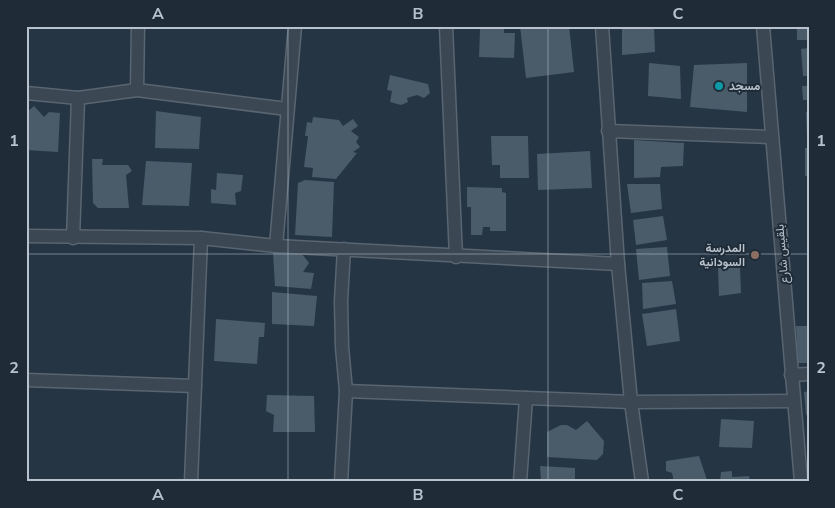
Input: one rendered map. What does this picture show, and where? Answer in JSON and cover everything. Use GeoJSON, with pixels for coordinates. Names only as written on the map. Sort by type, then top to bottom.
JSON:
{"type":"FeatureCollection","features":[{"type":"Feature","properties":{"kind":"street"},"geometry":{"type":"LineString","coordinates":[[137,90],[138,26]]}},
{"type":"Feature","properties":{"kind":"street"},"geometry":{"type":"LineString","coordinates":[[276,246],[295,26]]}},
{"type":"Feature","properties":{"kind":"street"},"geometry":{"type":"LineString","coordinates":[[446,26],[456,257]]}},
{"type":"Feature","properties":{"kind":"street"},"geometry":{"type":"LineString","coordinates":[[602,26],[618,264],[631,402],[642,482]]}},
{"type":"Feature","properties":{"kind":"street","name":"بلقيس شارع"},"geometry":{"type":"LineString","coordinates":[[763,26],[791,376],[804,460],[800,482]]}},
{"type":"Feature","properties":{"kind":"street"},"geometry":{"type":"LineString","coordinates":[[26,93],[78,98],[137,90],[287,108]]}},
{"type":"Feature","properties":{"kind":"street"},"geometry":{"type":"LineString","coordinates":[[73,238],[78,98]]}},
{"type":"Feature","properties":{"kind":"street"},"geometry":{"type":"LineString","coordinates":[[608,131],[772,137]]}},
{"type":"Feature","properties":{"kind":"street"},"geometry":{"type":"LineString","coordinates":[[26,236],[201,238],[276,246],[456,257],[618,264]]}},
{"type":"Feature","properties":{"kind":"street"},"geometry":{"type":"LineString","coordinates":[[191,482],[201,238]]}},
{"type":"Feature","properties":{"kind":"street"},"geometry":{"type":"LineString","coordinates":[[341,482],[346,391],[342,347],[341,301],[344,249]]}},
{"type":"Feature","properties":{"kind":"street"},"geometry":{"type":"LineString","coordinates":[[791,376],[809,374]]}},
{"type":"Feature","properties":{"kind":"street"},"geometry":{"type":"LineString","coordinates":[[26,380],[195,386]]}},
{"type":"Feature","properties":{"kind":"street"},"geometry":{"type":"LineString","coordinates":[[346,391],[631,402],[794,401]]}},
{"type":"Feature","properties":{"kind":"street"},"geometry":{"type":"LineString","coordinates":[[520,482],[526,398]]}},
{"type":"Feature","properties":{"kind":"building"},"geometry":{"type":"Polygon","coordinates":[[[520,26],[569,26],[574,72],[526,78],[520,26]]]}},
{"type":"Feature","properties":{"kind":"building"},"geometry":{"type":"Polygon","coordinates":[[[622,26],[654,26],[655,52],[622,55],[622,26]]]}},
{"type":"Feature","properties":{"kind":"building"},"geometry":{"type":"Polygon","coordinates":[[[797,26],[809,26],[809,40],[797,40],[797,26]]]}},
{"type":"Feature","properties":{"kind":"building"},"geometry":{"type":"Polygon","coordinates":[[[480,29],[504,29],[504,33],[515,33],[514,58],[479,57],[480,29]]]}},
{"type":"Feature","properties":{"kind":"building"},"geometry":{"type":"Polygon","coordinates":[[[809,48],[809,76],[803,76],[801,49],[809,48]]]}},
{"type":"Feature","properties":{"kind":"building"},"geometry":{"type":"Polygon","coordinates":[[[649,63],[680,66],[681,99],[648,96],[649,63]]]}},
{"type":"Feature","properties":{"kind":"building","name":"مسجد"},"geometry":{"type":"Polygon","coordinates":[[[747,63],[747,112],[690,107],[694,65],[747,63]]]}},
{"type":"Feature","properties":{"kind":"building"},"geometry":{"type":"Polygon","coordinates":[[[390,75],[428,84],[430,93],[424,98],[417,95],[407,98],[408,102],[401,105],[390,102],[392,91],[387,90],[390,75]]]}},
{"type":"Feature","properties":{"kind":"building"},"geometry":{"type":"Polygon","coordinates":[[[802,86],[809,86],[809,100],[803,100],[802,86]]]}},
{"type":"Feature","properties":{"kind":"building"},"geometry":{"type":"Polygon","coordinates":[[[34,106],[44,117],[49,112],[60,113],[58,152],[26,150],[26,113],[34,106]]]}},
{"type":"Feature","properties":{"kind":"building"},"geometry":{"type":"Polygon","coordinates":[[[156,111],[201,117],[199,149],[155,148],[156,111]]]}},
{"type":"Feature","properties":{"kind":"building"},"geometry":{"type":"Polygon","coordinates":[[[806,112],[809,112],[809,138],[807,138],[806,112]]]}},
{"type":"Feature","properties":{"kind":"building"},"geometry":{"type":"Polygon","coordinates":[[[313,117],[339,120],[343,126],[353,119],[358,126],[351,131],[359,137],[356,142],[360,147],[353,152],[357,153],[336,179],[312,177],[313,168],[304,167],[308,136],[305,136],[307,122],[312,123],[313,117]]]}},
{"type":"Feature","properties":{"kind":"building"},"geometry":{"type":"Polygon","coordinates":[[[491,136],[528,136],[529,178],[500,178],[500,165],[492,165],[491,136]]]}},
{"type":"Feature","properties":{"kind":"building"},"geometry":{"type":"Polygon","coordinates":[[[634,140],[684,143],[683,166],[661,167],[660,177],[634,178],[634,140]]]}},
{"type":"Feature","properties":{"kind":"building"},"geometry":{"type":"Polygon","coordinates":[[[805,148],[809,148],[809,176],[805,176],[805,148]]]}},
{"type":"Feature","properties":{"kind":"building"},"geometry":{"type":"Polygon","coordinates":[[[590,151],[592,188],[538,190],[537,154],[590,151]]]}},
{"type":"Feature","properties":{"kind":"building"},"geometry":{"type":"Polygon","coordinates":[[[92,159],[103,159],[102,165],[128,165],[132,171],[126,175],[129,208],[98,208],[93,203],[92,159]]]}},
{"type":"Feature","properties":{"kind":"building"},"geometry":{"type":"Polygon","coordinates":[[[146,161],[192,163],[189,206],[142,205],[146,161]]]}},
{"type":"Feature","properties":{"kind":"building"},"geometry":{"type":"Polygon","coordinates":[[[217,173],[243,175],[241,191],[235,193],[236,205],[211,203],[211,189],[216,190],[217,173]]]}},
{"type":"Feature","properties":{"kind":"building"},"geometry":{"type":"Polygon","coordinates":[[[305,180],[334,182],[332,237],[295,235],[298,183],[305,180]]]}},
{"type":"Feature","properties":{"kind":"building"},"geometry":{"type":"Polygon","coordinates":[[[627,184],[660,184],[662,209],[631,213],[627,184]]]}},
{"type":"Feature","properties":{"kind":"building"},"geometry":{"type":"Polygon","coordinates":[[[467,187],[502,188],[502,192],[506,193],[506,231],[490,231],[490,227],[483,227],[482,235],[471,235],[471,207],[467,207],[467,187]]]}},
{"type":"Feature","properties":{"kind":"building"},"geometry":{"type":"Polygon","coordinates":[[[663,216],[667,240],[636,245],[633,220],[663,216]]]}},
{"type":"Feature","properties":{"kind":"building"},"geometry":{"type":"Polygon","coordinates":[[[667,247],[670,276],[639,280],[636,249],[667,247]]]}},
{"type":"Feature","properties":{"kind":"building"},"geometry":{"type":"Polygon","coordinates":[[[273,253],[302,254],[309,263],[303,272],[314,273],[311,289],[275,286],[273,253]]]}},
{"type":"Feature","properties":{"kind":"building"},"geometry":{"type":"Polygon","coordinates":[[[740,267],[741,293],[719,296],[718,268],[740,267]]]}},
{"type":"Feature","properties":{"kind":"building"},"geometry":{"type":"Polygon","coordinates":[[[672,281],[676,304],[643,309],[642,283],[672,281]]]}},
{"type":"Feature","properties":{"kind":"building"},"geometry":{"type":"Polygon","coordinates":[[[272,292],[317,296],[314,326],[272,324],[272,292]]]}},
{"type":"Feature","properties":{"kind":"building"},"geometry":{"type":"Polygon","coordinates":[[[676,309],[680,341],[647,346],[642,314],[676,309]]]}},
{"type":"Feature","properties":{"kind":"building"},"geometry":{"type":"Polygon","coordinates":[[[216,319],[265,323],[264,337],[259,337],[257,364],[214,361],[216,319]]]}},
{"type":"Feature","properties":{"kind":"building"},"geometry":{"type":"Polygon","coordinates":[[[796,326],[809,326],[809,363],[798,363],[796,326]]]}},
{"type":"Feature","properties":{"kind":"building"},"geometry":{"type":"Polygon","coordinates":[[[809,391],[809,414],[806,415],[804,392],[809,391]]]}},
{"type":"Feature","properties":{"kind":"building"},"geometry":{"type":"Polygon","coordinates":[[[267,395],[314,396],[315,432],[273,432],[274,415],[266,411],[267,395]]]}},
{"type":"Feature","properties":{"kind":"building"},"geometry":{"type":"Polygon","coordinates":[[[721,419],[754,421],[752,448],[719,447],[721,419]]]}},
{"type":"Feature","properties":{"kind":"building"},"geometry":{"type":"Polygon","coordinates":[[[587,421],[604,441],[603,454],[597,460],[547,457],[547,432],[561,425],[567,425],[576,430],[587,421]]]}},
{"type":"Feature","properties":{"kind":"building"},"geometry":{"type":"Polygon","coordinates":[[[699,456],[707,480],[674,482],[672,473],[666,471],[666,461],[699,456]]]}},
{"type":"Feature","properties":{"kind":"building"},"geometry":{"type":"Polygon","coordinates":[[[540,466],[575,468],[575,480],[541,482],[540,466]]]}},
{"type":"Feature","properties":{"kind":"building"},"geometry":{"type":"Polygon","coordinates":[[[732,471],[732,477],[749,476],[750,482],[720,482],[721,472],[732,471]]]}},
{"type":"Feature","properties":{"kind":"place","name":"مسجد"},"geometry":{"type":"Point","coordinates":[719,86]}},
{"type":"Feature","properties":{"kind":"place","name":"المدرسة السودانية"},"geometry":{"type":"Point","coordinates":[755,255]}}]}
